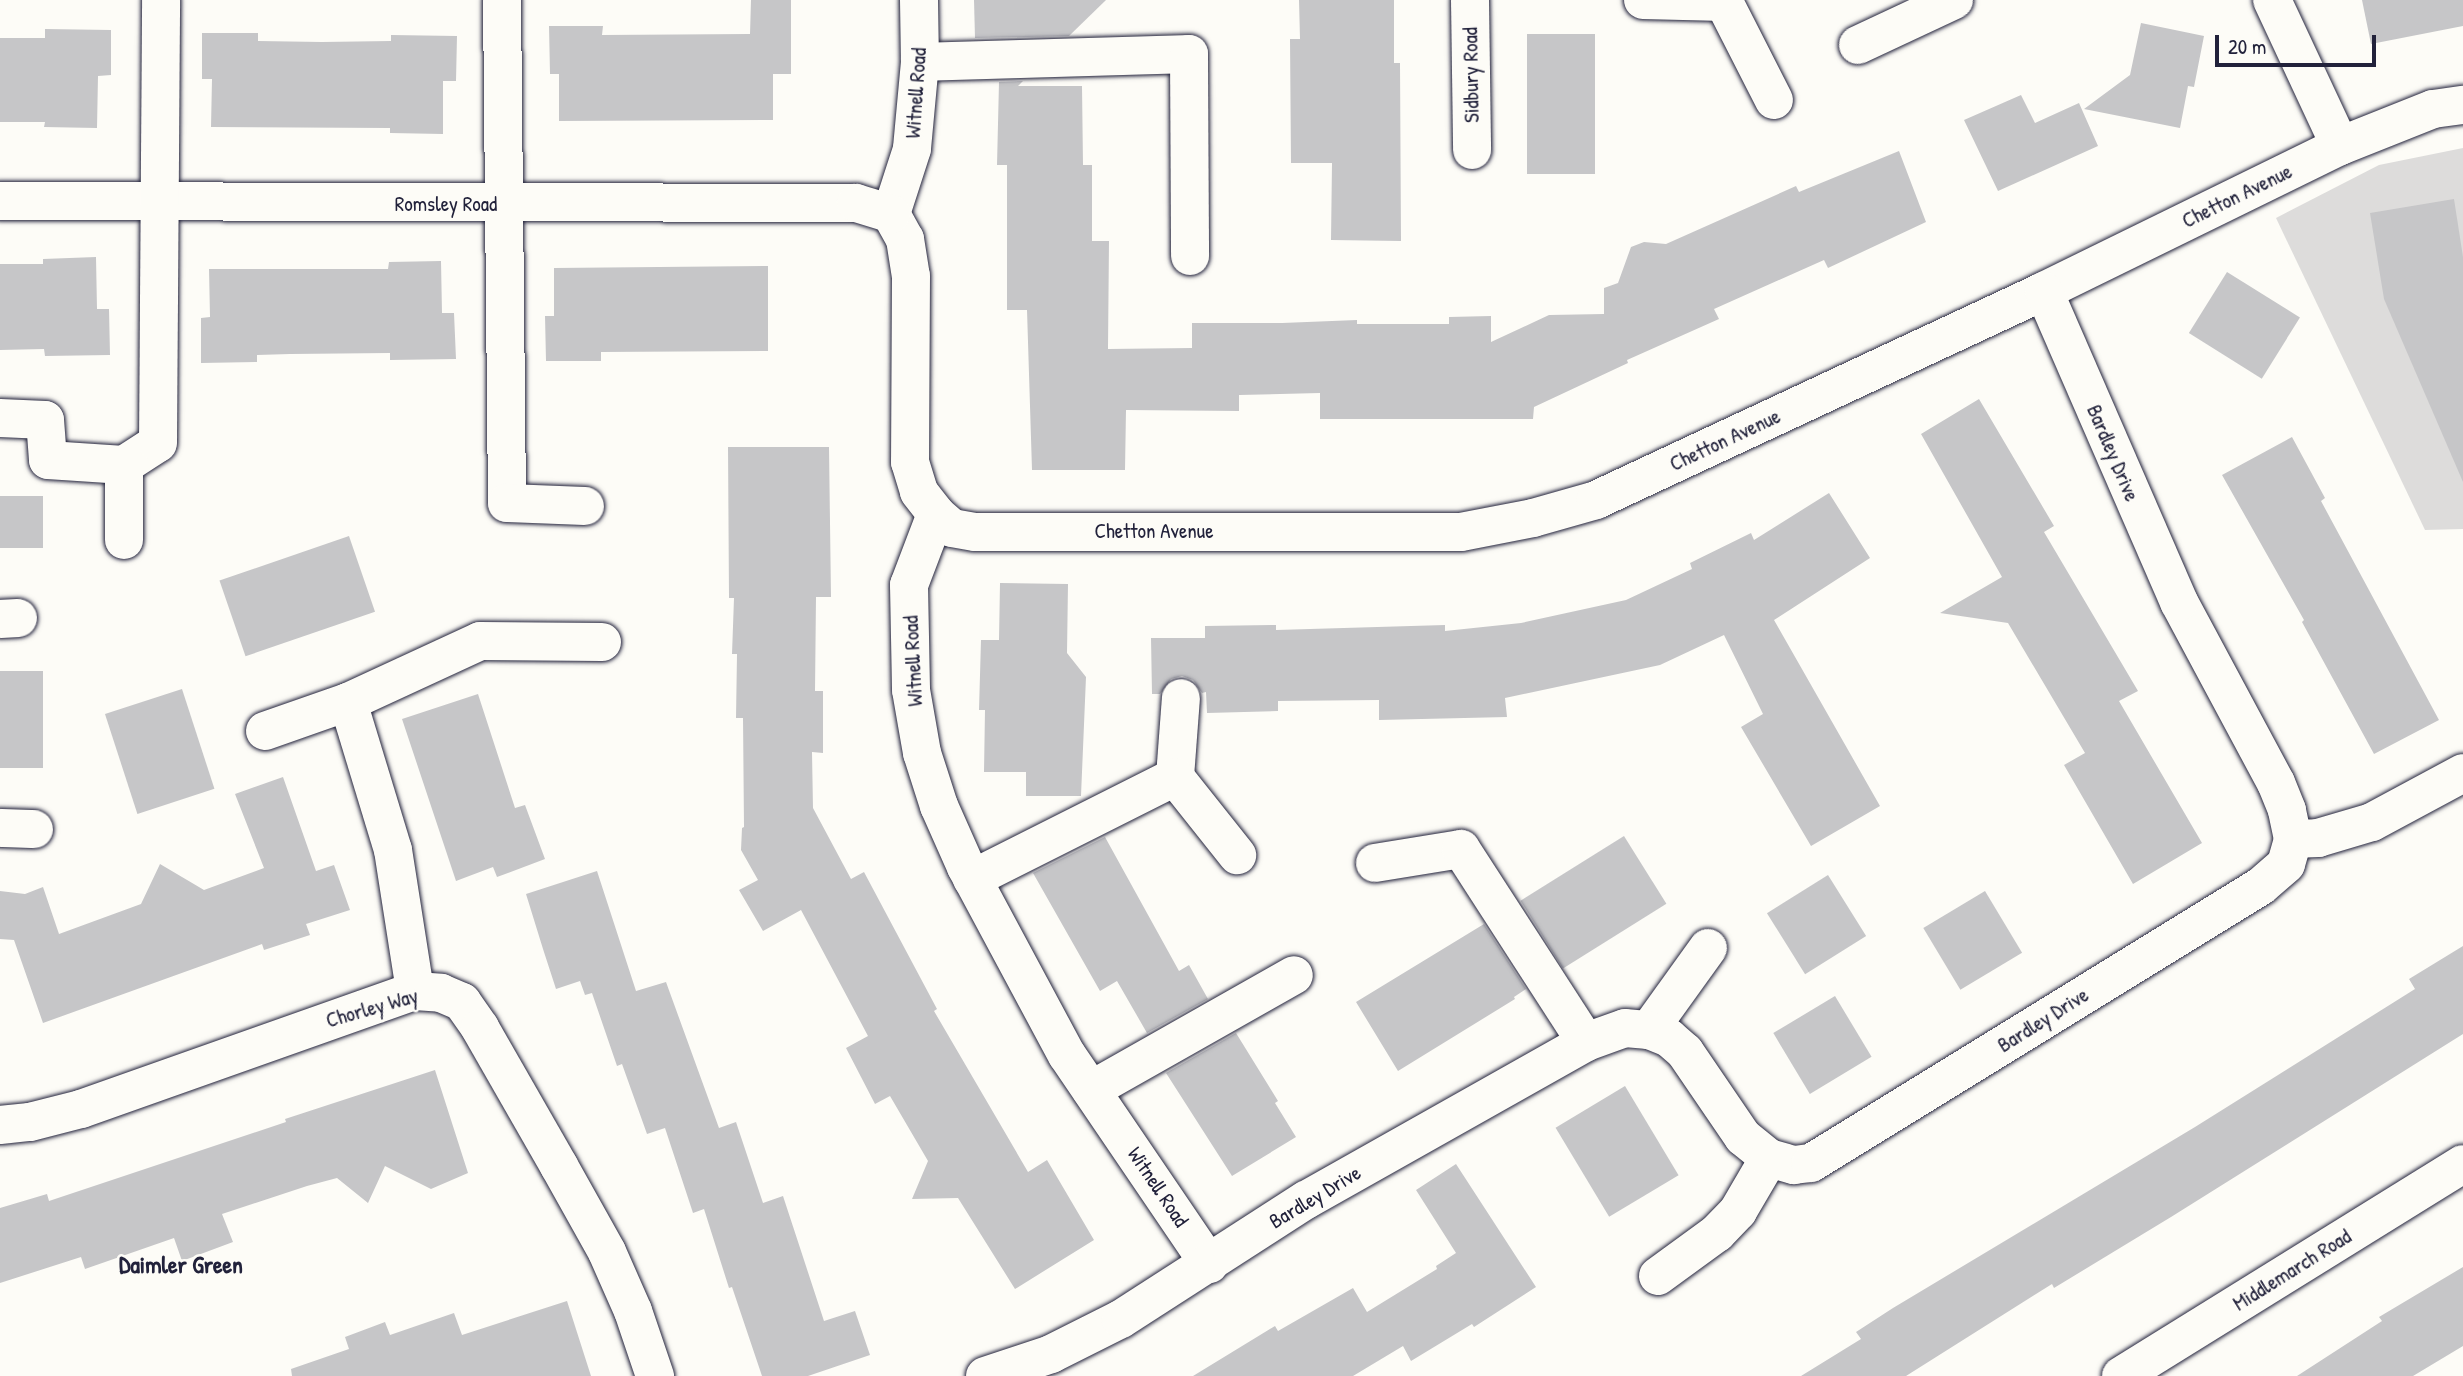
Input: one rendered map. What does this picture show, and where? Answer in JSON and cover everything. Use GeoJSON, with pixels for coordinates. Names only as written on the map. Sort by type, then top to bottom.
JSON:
{"type":"FeatureCollection","features":[{"type":"Feature","properties":{"kind":"street"},"geometry":{"type":"LineString","coordinates":[[0,418],[45,420],[48,460],[124,465],[158,443],[158,202],[162,0]]}},
{"type":"Feature","properties":{"kind":"street"},"geometry":{"type":"LineString","coordinates":[[502,0],[507,503],[585,506]]}},
{"type":"Feature","properties":{"kind":"street","name":"Witnell Road"},"geometry":{"type":"LineString","coordinates":[[891,214],[912,149],[920,62],[919,0]]}},
{"type":"Feature","properties":{"kind":"street","name":"Sidbury Road"},"geometry":{"type":"LineString","coordinates":[[1470,0],[1472,150]]}},
{"type":"Feature","properties":{"kind":"street"},"geometry":{"type":"LineString","coordinates":[[1643,0],[1724,2],[1774,100]]}},
{"type":"Feature","properties":{"kind":"street"},"geometry":{"type":"LineString","coordinates":[[1858,46],[1954,0]]}},
{"type":"Feature","properties":{"kind":"street"},"geometry":{"type":"LineString","coordinates":[[2272,0],[2340,146]]}},
{"type":"Feature","properties":{"kind":"street"},"geometry":{"type":"LineString","coordinates":[[920,62],[1189,54],[1190,256]]}},
{"type":"Feature","properties":{"kind":"street","name":"Chetton Avenue"},"geometry":{"type":"LineString","coordinates":[[936,514],[953,528],[975,532],[1461,532],[1533,518],[1595,500],[2044,291],[2340,146],[2433,109],[2463,106]]}},
{"type":"Feature","properties":{"kind":"street","name":"Romsley Road"},"geometry":{"type":"LineString","coordinates":[[0,201],[856,203],[891,214]]}},
{"type":"Feature","properties":{"kind":"street"},"geometry":{"type":"LineString","coordinates":[[891,214],[905,239],[911,276],[910,462],[919,492],[936,514]]}},
{"type":"Feature","properties":{"kind":"street","name":"Bardley Drive"},"geometry":{"type":"LineString","coordinates":[[985,1376],[1051,1354],[1109,1325],[1306,1200],[1586,1042],[1625,1028],[1649,1030],[1668,1038],[1685,1052],[1743,1137],[1769,1158],[1794,1165],[1811,1163],[2261,886],[2286,864],[2293,839],[2287,810],[2276,783],[2174,591],[2044,291]]}},
{"type":"Feature","properties":{"kind":"street"},"geometry":{"type":"LineString","coordinates":[[124,465],[124,540]]}},
{"type":"Feature","properties":{"kind":"street","name":"Witnell Road"},"geometry":{"type":"LineString","coordinates":[[936,514],[909,586],[911,690],[922,753],[939,806],[972,879],[1067,1055],[1209,1264]]}},
{"type":"Feature","properties":{"kind":"street"},"geometry":{"type":"LineString","coordinates":[[265,731],[348,702],[480,641],[602,642]]}},
{"type":"Feature","properties":{"kind":"street"},"geometry":{"type":"LineString","coordinates":[[1181,698],[1175,777],[1237,855]]}},
{"type":"Feature","properties":{"kind":"street"},"geometry":{"type":"LineString","coordinates":[[348,702],[393,850],[415,991]]}},
{"type":"Feature","properties":{"kind":"street"},"geometry":{"type":"LineString","coordinates":[[2293,839],[2318,838],[2372,822],[2463,773]]}},
{"type":"Feature","properties":{"kind":"street"},"geometry":{"type":"LineString","coordinates":[[972,879],[1175,777]]}},
{"type":"Feature","properties":{"kind":"street"},"geometry":{"type":"LineString","coordinates":[[1375,863],[1461,849],[1586,1042]]}},
{"type":"Feature","properties":{"kind":"street"},"geometry":{"type":"LineString","coordinates":[[1649,1030],[1708,948]]}},
{"type":"Feature","properties":{"kind":"street"},"geometry":{"type":"LineString","coordinates":[[1091,1090],[1294,975]]}},
{"type":"Feature","properties":{"kind":"street","name":"Chorley Way"},"geometry":{"type":"LineString","coordinates":[[0,1125],[30,1122],[80,1109],[415,991],[441,993],[462,1002],[480,1028],[607,1252],[633,1311],[655,1376]]}},
{"type":"Feature","properties":{"kind":"street"},"geometry":{"type":"LineString","coordinates":[[1658,1276],[1717,1233],[1738,1211],[1769,1158]]}},
{"type":"Feature","properties":{"kind":"street","name":"Middlemarch Road"},"geometry":{"type":"LineString","coordinates":[[2120,1376],[2463,1164]]}},
{"type":"Feature","properties":{"kind":"shaded area"},"geometry":{"type":"Polygon","coordinates":[[[2463,148],[2463,529],[2425,530],[2276,218],[2379,165],[2463,148]]]}},
{"type":"Feature","properties":{"kind":"building"},"geometry":{"type":"Polygon","coordinates":[[[751,0],[791,0],[791,74],[773,74],[773,120],[559,121],[559,74],[550,74],[549,26],[603,26],[602,35],[750,34],[751,0]]]}},
{"type":"Feature","properties":{"kind":"building"},"geometry":{"type":"Polygon","coordinates":[[[974,0],[1106,0],[1069,36],[975,38],[974,0]]]}},
{"type":"Feature","properties":{"kind":"building"},"geometry":{"type":"Polygon","coordinates":[[[1299,0],[1394,0],[1394,63],[1400,63],[1401,241],[1331,240],[1332,163],[1291,163],[1290,39],[1300,39],[1299,0]]]}},
{"type":"Feature","properties":{"kind":"building"},"geometry":{"type":"Polygon","coordinates":[[[2362,0],[2463,0],[2463,26],[2371,44],[2362,0]]]}},
{"type":"Feature","properties":{"kind":"building"},"geometry":{"type":"Polygon","coordinates":[[[2141,23],[2204,36],[2194,87],[2188,86],[2180,128],[2084,109],[2130,75],[2141,23]]]}},
{"type":"Feature","properties":{"kind":"building"},"geometry":{"type":"Polygon","coordinates":[[[45,29],[111,30],[111,75],[98,76],[97,128],[44,127],[45,122],[0,122],[0,38],[45,38],[45,29]]]}},
{"type":"Feature","properties":{"kind":"building"},"geometry":{"type":"Polygon","coordinates":[[[202,33],[258,33],[258,41],[322,42],[391,41],[391,35],[457,36],[456,81],[443,81],[443,134],[390,133],[390,128],[211,127],[212,79],[202,79],[202,33]]]}},
{"type":"Feature","properties":{"kind":"building"},"geometry":{"type":"Polygon","coordinates":[[[1527,34],[1595,34],[1595,174],[1527,174],[1527,34]]]}},
{"type":"Feature","properties":{"kind":"building"},"geometry":{"type":"Polygon","coordinates":[[[1023,81],[1018,86],[1082,86],[1083,165],[1092,165],[1092,241],[1109,241],[1108,349],[1192,348],[1192,323],[1357,320],[1357,324],[1449,324],[1449,317],[1491,316],[1491,342],[1549,315],[1604,314],[1604,288],[1618,283],[1631,247],[1644,242],[1666,244],[1796,186],[1799,192],[1899,151],[1926,222],[1828,268],[1824,260],[1714,309],[1719,319],[1627,360],[1628,363],[1534,407],[1533,419],[1320,419],[1320,393],[1239,395],[1239,411],[1126,410],[1125,470],[1032,470],[1027,310],[1007,310],[1007,165],[997,165],[999,82],[1023,81]]]}},
{"type":"Feature","properties":{"kind":"building"},"geometry":{"type":"Polygon","coordinates":[[[2021,95],[2035,123],[2079,103],[2098,146],[1998,191],[1964,120],[2021,95]]]}},
{"type":"Feature","properties":{"kind":"building"},"geometry":{"type":"Polygon","coordinates":[[[2454,199],[2463,257],[2463,482],[2384,299],[2370,213],[2454,199]]]}},
{"type":"Feature","properties":{"kind":"building"},"geometry":{"type":"Polygon","coordinates":[[[96,257],[97,309],[109,309],[110,355],[45,356],[44,349],[0,350],[0,264],[43,264],[43,259],[96,257]]]}},
{"type":"Feature","properties":{"kind":"building"},"geometry":{"type":"Polygon","coordinates":[[[441,261],[442,313],[454,313],[456,359],[390,360],[390,353],[290,354],[257,355],[257,362],[201,363],[201,318],[210,317],[209,269],[388,269],[389,262],[441,261]]]}},
{"type":"Feature","properties":{"kind":"building"},"geometry":{"type":"Polygon","coordinates":[[[768,266],[768,351],[601,352],[601,361],[546,361],[545,316],[554,316],[554,268],[768,266]]]}},
{"type":"Feature","properties":{"kind":"building"},"geometry":{"type":"Polygon","coordinates":[[[2227,272],[2300,318],[2262,379],[2189,333],[2227,272]]]}},
{"type":"Feature","properties":{"kind":"building"},"geometry":{"type":"Polygon","coordinates":[[[1979,399],[2054,526],[2044,532],[2138,691],[2119,701],[2202,843],[2133,884],[2064,765],[2085,753],[2008,623],[1940,613],[2002,577],[1921,434],[1979,399]]]}},
{"type":"Feature","properties":{"kind":"building"},"geometry":{"type":"Polygon","coordinates":[[[2292,437],[2325,498],[2321,501],[2439,720],[2374,754],[2302,622],[2304,620],[2222,475],[2292,437]]]}},
{"type":"Feature","properties":{"kind":"building"},"geometry":{"type":"Polygon","coordinates":[[[728,447],[829,447],[831,597],[816,597],[815,691],[823,691],[823,753],[812,752],[813,808],[851,879],[864,872],[937,1009],[934,1011],[1028,1172],[1047,1160],[1094,1240],[1015,1289],[958,1198],[912,1199],[928,1161],[890,1096],[875,1104],[846,1048],[868,1036],[801,910],[763,931],[739,890],[758,880],[741,850],[744,827],[743,718],[736,718],[737,654],[732,654],[734,598],[729,598],[728,447]]]}},
{"type":"Feature","properties":{"kind":"building"},"geometry":{"type":"Polygon","coordinates":[[[1829,493],[1870,558],[1774,620],[1880,806],[1811,846],[1741,727],[1763,714],[1724,635],[1660,665],[1505,698],[1507,717],[1379,720],[1379,700],[1278,701],[1278,711],[1207,713],[1206,692],[1202,693],[1193,680],[1182,676],[1171,679],[1160,694],[1152,694],[1151,638],[1205,638],[1205,626],[1276,625],[1276,630],[1445,625],[1445,631],[1521,623],[1626,600],[1692,569],[1690,563],[1751,533],[1754,540],[1829,493]]]}},
{"type":"Feature","properties":{"kind":"building"},"geometry":{"type":"Polygon","coordinates":[[[0,496],[43,496],[43,548],[0,548],[0,496]]]}},
{"type":"Feature","properties":{"kind":"building"},"geometry":{"type":"Polygon","coordinates":[[[349,536],[375,612],[246,656],[219,581],[349,536]]]}},
{"type":"Feature","properties":{"kind":"building"},"geometry":{"type":"Polygon","coordinates":[[[1000,583],[1068,584],[1067,653],[1086,677],[1081,796],[1026,796],[1026,772],[984,772],[985,710],[979,710],[981,640],[999,640],[1000,583]]]}},
{"type":"Feature","properties":{"kind":"building"},"geometry":{"type":"Polygon","coordinates":[[[0,671],[43,671],[43,768],[0,768],[0,671]]]}},
{"type":"Feature","properties":{"kind":"building"},"geometry":{"type":"Polygon","coordinates":[[[182,689],[214,789],[137,814],[105,714],[182,689]]]}},
{"type":"Feature","properties":{"kind":"building"},"geometry":{"type":"Polygon","coordinates":[[[478,694],[515,808],[525,805],[545,859],[497,877],[493,867],[456,881],[402,719],[478,694]]]}},
{"type":"Feature","properties":{"kind":"building"},"geometry":{"type":"Polygon","coordinates":[[[283,777],[316,871],[334,865],[350,910],[306,924],[310,935],[264,950],[262,944],[43,1023],[14,940],[0,939],[0,891],[25,894],[43,887],[59,934],[141,904],[160,864],[204,890],[264,868],[235,794],[283,777]]]}},
{"type":"Feature","properties":{"kind":"building"},"geometry":{"type":"Polygon","coordinates":[[[1624,836],[1666,904],[1563,968],[1521,901],[1624,836]]]}},
{"type":"Feature","properties":{"kind":"building"},"geometry":{"type":"Polygon","coordinates":[[[1105,837],[1179,971],[1189,965],[1208,999],[1147,1033],[1117,981],[1100,991],[1033,873],[1105,837]]]}},
{"type":"Feature","properties":{"kind":"building"},"geometry":{"type":"Polygon","coordinates":[[[597,871],[636,991],[666,982],[719,1128],[736,1122],[763,1203],[783,1196],[824,1321],[855,1311],[870,1355],[808,1376],[762,1376],[732,1287],[729,1288],[704,1209],[693,1213],[665,1128],[647,1134],[622,1064],[617,1066],[592,993],[585,995],[580,981],[556,989],[526,894],[597,871]]]}},
{"type":"Feature","properties":{"kind":"building"},"geometry":{"type":"Polygon","coordinates":[[[1828,875],[1866,936],[1805,974],[1767,913],[1828,875]]]}},
{"type":"Feature","properties":{"kind":"building"},"geometry":{"type":"Polygon","coordinates":[[[1985,891],[2022,953],[1960,990],[1923,928],[1985,891]]]}},
{"type":"Feature","properties":{"kind":"building"},"geometry":{"type":"Polygon","coordinates":[[[1484,924],[1526,989],[1514,997],[1515,999],[1398,1071],[1356,1002],[1484,924]]]}},
{"type":"Feature","properties":{"kind":"building"},"geometry":{"type":"Polygon","coordinates":[[[2463,946],[2463,1034],[2171,1217],[2054,1288],[2052,1284],[1906,1376],[1801,1376],[1861,1339],[1856,1332],[1893,1308],[2195,1127],[2415,989],[2409,979],[2463,946]]]}},
{"type":"Feature","properties":{"kind":"building"},"geometry":{"type":"Polygon","coordinates":[[[1835,996],[1872,1057],[1810,1094],[1773,1033],[1835,996]]]}},
{"type":"Feature","properties":{"kind":"building"},"geometry":{"type":"Polygon","coordinates":[[[1236,1033],[1278,1101],[1275,1103],[1296,1137],[1232,1176],[1166,1073],[1236,1033]]]}},
{"type":"Feature","properties":{"kind":"building"},"geometry":{"type":"Polygon","coordinates":[[[435,1070],[468,1173],[431,1189],[385,1166],[368,1203],[337,1178],[307,1186],[222,1214],[233,1242],[182,1261],[174,1238],[85,1269],[81,1257],[0,1283],[0,1208],[47,1194],[49,1201],[435,1070]]]}},
{"type":"Feature","properties":{"kind":"building"},"geometry":{"type":"Polygon","coordinates":[[[1625,1086],[1679,1175],[1609,1217],[1556,1128],[1625,1086]]]}},
{"type":"Feature","properties":{"kind":"building"},"geometry":{"type":"Polygon","coordinates":[[[1456,1164],[1536,1287],[1474,1327],[1472,1324],[1411,1361],[1403,1346],[1353,1376],[1193,1376],[1275,1326],[1278,1331],[1353,1288],[1367,1312],[1437,1269],[1436,1266],[1456,1253],[1416,1190],[1456,1164]]]}},
{"type":"Feature","properties":{"kind":"building"},"geometry":{"type":"Polygon","coordinates":[[[2463,1267],[2463,1346],[2413,1376],[2297,1376],[2382,1321],[2379,1317],[2463,1267]]]}},
{"type":"Feature","properties":{"kind":"building"},"geometry":{"type":"Polygon","coordinates":[[[567,1301],[591,1376],[292,1376],[291,1369],[349,1349],[345,1337],[385,1322],[390,1335],[454,1313],[462,1335],[567,1301]]]}},
{"type":"Feature","properties":{"kind":"district","name":"Daimler Green"},"geometry":{"type":"Point","coordinates":[181,1265]}}]}
